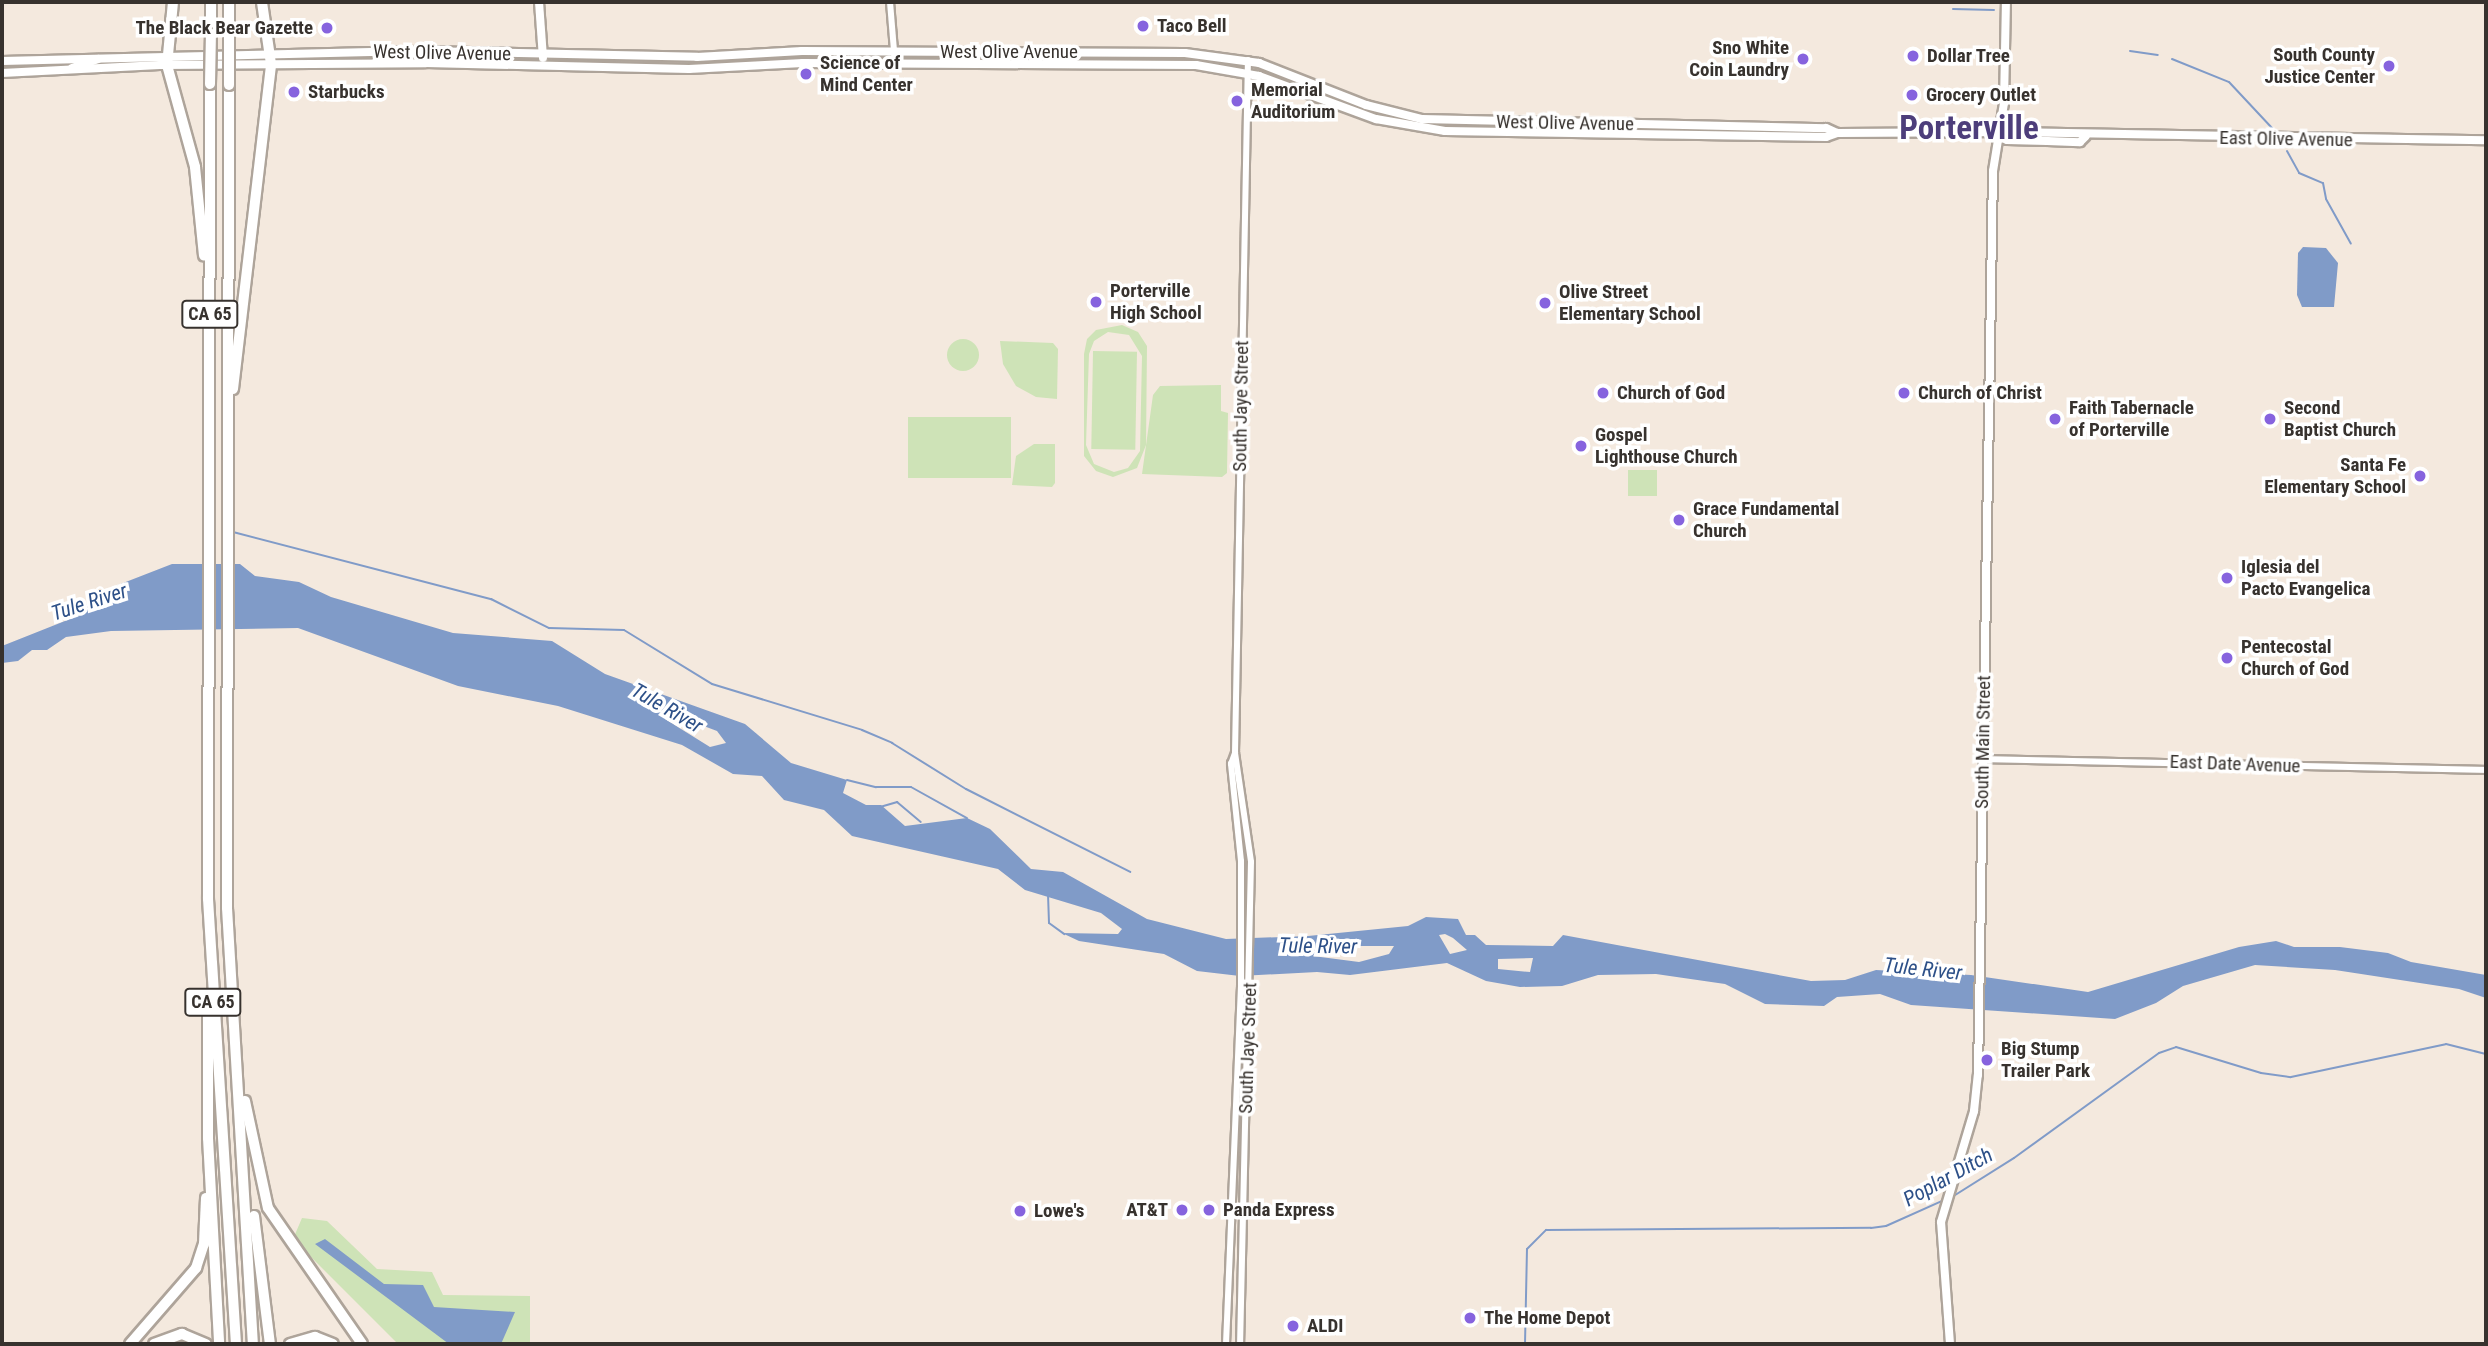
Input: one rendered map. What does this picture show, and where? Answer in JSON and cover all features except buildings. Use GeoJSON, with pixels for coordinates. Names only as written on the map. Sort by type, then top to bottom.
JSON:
{"type":"FeatureCollection","features":[{"type":"Feature","properties":{"kind":"highway"},"geometry":{"type":"LineString","coordinates":[[173,2],[167,65],[198,181],[210,340]]}},
{"type":"Feature","properties":{"kind":"highway","name":"CA 65"},"geometry":{"type":"LineString","coordinates":[[211,2],[207,659],[210,957],[236,1344]]}},
{"type":"Feature","properties":{"kind":"highway","name":"CA 65"},"geometry":{"type":"LineString","coordinates":[[229,2],[227,908],[253,1344]]}},
{"type":"Feature","properties":{"kind":"highway"},"geometry":{"type":"LineString","coordinates":[[228,421],[272,52],[262,2]]}},
{"type":"Feature","properties":{"kind":"highway"},"geometry":{"type":"LineString","coordinates":[[130,1344],[186,1284],[199,1261],[206,1232],[210,957]]}},
{"type":"Feature","properties":{"kind":"highway"},"geometry":{"type":"LineString","coordinates":[[234,1040],[255,1164],[268,1208],[362,1344]]}},
{"type":"Feature","properties":{"kind":"highway"},"geometry":{"type":"LineString","coordinates":[[208,1138],[219,1344]]}},
{"type":"Feature","properties":{"kind":"highway"},"geometry":{"type":"LineString","coordinates":[[243,1146],[270,1344]]}},
{"type":"Feature","properties":{"kind":"highway"},"geometry":{"type":"LineString","coordinates":[[154,1344],[182,1334],[206,1344]]}},
{"type":"Feature","properties":{"kind":"highway"},"geometry":{"type":"LineString","coordinates":[[290,1344],[316,1337],[333,1344]]}},
{"type":"Feature","properties":{"kind":"main road"},"geometry":{"type":"LineString","coordinates":[[539,2],[542,68]]}},
{"type":"Feature","properties":{"kind":"main road","name":"South Main Street"},"geometry":{"type":"LineString","coordinates":[[1950,1344],[1941,1246],[1943,1211],[1949,1184],[1974,1111],[1979,1020],[1993,171],[2004,103],[2006,2]]}},
{"type":"Feature","properties":{"kind":"main road","name":"West Olive Avenue"},"geometry":{"type":"LineString","coordinates":[[2,61],[272,52],[468,51],[542,56],[896,51],[1189,53],[1248,60],[1411,117],[1826,128],[1837,133]]}},
{"type":"Feature","properties":{"kind":"main road"},"geometry":{"type":"LineString","coordinates":[[1128,64],[1140,58],[1189,53]]}},
{"type":"Feature","properties":{"kind":"main road"},"geometry":{"type":"LineString","coordinates":[[70,70],[98,57]]}},
{"type":"Feature","properties":{"kind":"main road","name":"West Olive Avenue"},"geometry":{"type":"LineString","coordinates":[[2,73],[167,65],[271,64],[457,63],[542,68],[895,63],[1208,66],[1247,73],[1403,126],[1535,132],[1826,137],[1837,133],[1998,135]]}},
{"type":"Feature","properties":{"kind":"main road"},"geometry":{"type":"LineString","coordinates":[[1535,132],[1561,123]]}},
{"type":"Feature","properties":{"kind":"main road","name":"East Olive Avenue"},"geometry":{"type":"LineString","coordinates":[[1998,135],[2079,133],[2086,136],[2486,140]]}},
{"type":"Feature","properties":{"kind":"street"},"geometry":{"type":"LineString","coordinates":[[890,2],[895,63]]}},
{"type":"Feature","properties":{"kind":"street","name":"South Jaye Street"},"geometry":{"type":"LineString","coordinates":[[1240,1344],[1251,862],[1235,752],[1248,60]]}},
{"type":"Feature","properties":{"kind":"street","name":"South Jaye Street"},"geometry":{"type":"LineString","coordinates":[[1226,1344],[1241,984],[1241,914],[1231,764],[1235,752]]}},
{"type":"Feature","properties":{"kind":"street","name":"East Date Avenue"},"geometry":{"type":"LineString","coordinates":[[1983,759],[2486,770]]}},
{"type":"Feature","properties":{"kind":"green space"},"geometry":{"type":"Polygon","coordinates":[[[1122,325],[1138,332],[1147,346],[1146,445],[1137,468],[1113,477],[1096,471],[1084,456],[1084,354],[1087,339],[1096,330],[1122,325]],[[1108,332],[1094,341],[1089,354],[1086,445],[1094,464],[1114,472],[1128,468],[1140,451],[1142,356],[1129,335],[1108,332]]]}},
{"type":"Feature","properties":{"kind":"green space"},"geometry":{"type":"Polygon","coordinates":[[[963,339],[974,344],[979,355],[974,366],[963,371],[952,366],[947,355],[952,344],[963,339]]]}},
{"type":"Feature","properties":{"kind":"green space"},"geometry":{"type":"Polygon","coordinates":[[[1000,341],[1053,343],[1058,349],[1057,399],[1036,397],[1016,386],[1003,364],[1000,341]]]}},
{"type":"Feature","properties":{"kind":"green space"},"geometry":{"type":"Polygon","coordinates":[[[1093,351],[1137,352],[1135,450],[1091,449],[1093,351]]]}},
{"type":"Feature","properties":{"kind":"green space"},"geometry":{"type":"Polygon","coordinates":[[[1221,385],[1221,411],[1228,413],[1227,473],[1222,477],[1142,474],[1153,395],[1160,386],[1221,385]]]}},
{"type":"Feature","properties":{"kind":"green space"},"geometry":{"type":"Polygon","coordinates":[[[908,417],[1011,417],[1011,478],[908,478],[908,417]]]}},
{"type":"Feature","properties":{"kind":"green space"},"geometry":{"type":"Polygon","coordinates":[[[1034,444],[1055,444],[1055,483],[1052,487],[1012,485],[1016,456],[1034,444]]]}},
{"type":"Feature","properties":{"kind":"green space"},"geometry":{"type":"Polygon","coordinates":[[[1628,470],[1657,470],[1657,496],[1628,496],[1628,470]]]}},
{"type":"Feature","properties":{"kind":"green space"},"geometry":{"type":"Polygon","coordinates":[[[302,1218],[327,1221],[377,1269],[432,1272],[443,1295],[530,1296],[530,1344],[398,1344],[293,1239],[302,1218]]]}},
{"type":"Feature","properties":{"kind":"water"},"geometry":{"type":"Polygon","coordinates":[[[2303,247],[2326,248],[2338,263],[2334,307],[2302,307],[2297,295],[2298,253],[2303,247]]]}},
{"type":"Feature","properties":{"kind":"water","name":"Tule River"},"geometry":{"type":"Polygon","coordinates":[[[172,564],[240,564],[255,576],[299,582],[331,597],[453,633],[552,641],[605,674],[745,724],[791,763],[847,780],[843,793],[866,805],[881,805],[905,826],[967,818],[990,829],[1031,869],[1063,872],[1147,919],[1226,939],[1308,936],[1408,926],[1426,917],[1458,919],[1466,935],[1475,935],[1486,945],[1553,946],[1563,935],[1811,981],[1845,980],[1876,970],[1971,975],[2088,992],[2239,947],[2276,941],[2294,947],[2340,947],[2388,953],[2411,962],[2486,975],[2486,998],[2459,989],[2335,970],[2255,965],[2183,986],[2156,1003],[2115,1019],[1911,1005],[1880,994],[1837,997],[1824,1006],[1765,1004],[1725,984],[1656,974],[1598,975],[1562,986],[1520,987],[1486,981],[1447,963],[1350,975],[1317,972],[1240,976],[1197,971],[1164,954],[1079,941],[1062,933],[1118,934],[1122,929],[1101,913],[1025,890],[998,869],[852,836],[824,810],[784,800],[762,776],[733,774],[682,745],[558,706],[458,686],[298,628],[111,631],[66,637],[47,650],[32,650],[18,661],[2,663],[2,646],[70,619],[100,592],[172,564]],[[680,717],[665,719],[710,747],[726,743],[717,731],[680,717]],[[1445,934],[1439,935],[1450,954],[1467,950],[1453,938],[1445,934]],[[1342,944],[1324,947],[1313,956],[1359,962],[1389,954],[1394,946],[1342,944]],[[1533,958],[1498,959],[1498,969],[1530,972],[1533,958]]]}},
{"type":"Feature","properties":{"kind":"water"},"geometry":{"type":"Polygon","coordinates":[[[325,1239],[384,1284],[423,1285],[434,1307],[515,1312],[501,1344],[449,1344],[315,1244],[325,1239]]]}},
{"type":"Feature","properties":{"kind":"waterway"},"geometry":{"type":"LineString","coordinates":[[1953,9],[1994,10]]}},
{"type":"Feature","properties":{"kind":"waterway"},"geometry":{"type":"LineString","coordinates":[[2130,51],[2158,55]]}},
{"type":"Feature","properties":{"kind":"waterway"},"geometry":{"type":"LineString","coordinates":[[2172,59],[2229,82],[2273,129]]}},
{"type":"Feature","properties":{"kind":"waterway"},"geometry":{"type":"LineString","coordinates":[[2287,151],[2299,173],[2323,183],[2326,199],[2351,244]]}},
{"type":"Feature","properties":{"kind":"waterway"},"geometry":{"type":"LineString","coordinates":[[233,532],[491,599],[549,628],[624,630],[712,684],[862,730],[892,743],[966,789],[1130,872]]}},
{"type":"Feature","properties":{"kind":"waterway"},"geometry":{"type":"LineString","coordinates":[[847,780],[876,787],[911,787],[967,818]]}},
{"type":"Feature","properties":{"kind":"waterway"},"geometry":{"type":"LineString","coordinates":[[880,807],[897,802],[921,822]]}},
{"type":"Feature","properties":{"kind":"waterway"},"geometry":{"type":"LineString","coordinates":[[1048,894],[1049,923],[1064,934]]}},
{"type":"Feature","properties":{"kind":"waterway","name":"Poplar Ditch"},"geometry":{"type":"LineString","coordinates":[[1952,1197],[2014,1158],[2159,1053],[2176,1047],[2261,1073],[2291,1077],[2446,1044],[2486,1054]]}},
{"type":"Feature","properties":{"kind":"waterway","name":"Poplar Ditch"},"geometry":{"type":"LineString","coordinates":[[1525,1344],[1527,1249],[1546,1230],[1871,1228],[1886,1226],[1944,1200]]}},
{"type":"Feature","properties":{"kind":"place","name":"Taco Bell"},"geometry":{"type":"Point","coordinates":[1143,26]}},
{"type":"Feature","properties":{"kind":"place","name":"The Black Bear Gazette"},"geometry":{"type":"Point","coordinates":[327,28]}},
{"type":"Feature","properties":{"kind":"place","name":"Dollar Tree"},"geometry":{"type":"Point","coordinates":[1913,56]}},
{"type":"Feature","properties":{"kind":"place","name":"Sno White Coin Laundry"},"geometry":{"type":"Point","coordinates":[1803,59]}},
{"type":"Feature","properties":{"kind":"place","name":"South County Justice Center"},"geometry":{"type":"Point","coordinates":[2389,66]}},
{"type":"Feature","properties":{"kind":"place","name":"Science of Mind Center"},"geometry":{"type":"Point","coordinates":[806,74]}},
{"type":"Feature","properties":{"kind":"place","name":"Starbucks"},"geometry":{"type":"Point","coordinates":[294,92]}},
{"type":"Feature","properties":{"kind":"place","name":"Grocery Outlet"},"geometry":{"type":"Point","coordinates":[1912,95]}},
{"type":"Feature","properties":{"kind":"place","name":"Memorial Auditorium"},"geometry":{"type":"Point","coordinates":[1237,101]}},
{"type":"Feature","properties":{"kind":"place","name":"Porterville High School"},"geometry":{"type":"Point","coordinates":[1096,302]}},
{"type":"Feature","properties":{"kind":"place","name":"Olive Street Elementary School"},"geometry":{"type":"Point","coordinates":[1545,303]}},
{"type":"Feature","properties":{"kind":"place","name":"Church of God"},"geometry":{"type":"Point","coordinates":[1603,393]}},
{"type":"Feature","properties":{"kind":"place","name":"Church of Christ"},"geometry":{"type":"Point","coordinates":[1904,393]}},
{"type":"Feature","properties":{"kind":"place","name":"Faith Tabernacle of Porterville"},"geometry":{"type":"Point","coordinates":[2055,419]}},
{"type":"Feature","properties":{"kind":"place","name":"Second Baptist Church"},"geometry":{"type":"Point","coordinates":[2270,419]}},
{"type":"Feature","properties":{"kind":"place","name":"Gospel Lighthouse Church"},"geometry":{"type":"Point","coordinates":[1581,446]}},
{"type":"Feature","properties":{"kind":"place","name":"Santa Fe Elementary School"},"geometry":{"type":"Point","coordinates":[2420,476]}},
{"type":"Feature","properties":{"kind":"place","name":"Grace Fundamental Church"},"geometry":{"type":"Point","coordinates":[1679,520]}},
{"type":"Feature","properties":{"kind":"place","name":"Iglesia del Pacto Evangelica"},"geometry":{"type":"Point","coordinates":[2227,578]}},
{"type":"Feature","properties":{"kind":"place","name":"Pentecostal Church of God"},"geometry":{"type":"Point","coordinates":[2227,658]}},
{"type":"Feature","properties":{"kind":"place","name":"Big Stump Trailer Park"},"geometry":{"type":"Point","coordinates":[1987,1060]}},
{"type":"Feature","properties":{"kind":"place","name":"AT&T"},"geometry":{"type":"Point","coordinates":[1182,1210]}},
{"type":"Feature","properties":{"kind":"place","name":"Panda Express"},"geometry":{"type":"Point","coordinates":[1209,1210]}},
{"type":"Feature","properties":{"kind":"place","name":"Lowe's"},"geometry":{"type":"Point","coordinates":[1020,1211]}},
{"type":"Feature","properties":{"kind":"place","name":"The Home Depot"},"geometry":{"type":"Point","coordinates":[1470,1318]}},
{"type":"Feature","properties":{"kind":"place","name":"ALDI"},"geometry":{"type":"Point","coordinates":[1293,1326]}},
{"type":"Feature","properties":{"kind":"district","name":"Porterville"},"geometry":{"type":"Point","coordinates":[1969,128]}}]}
